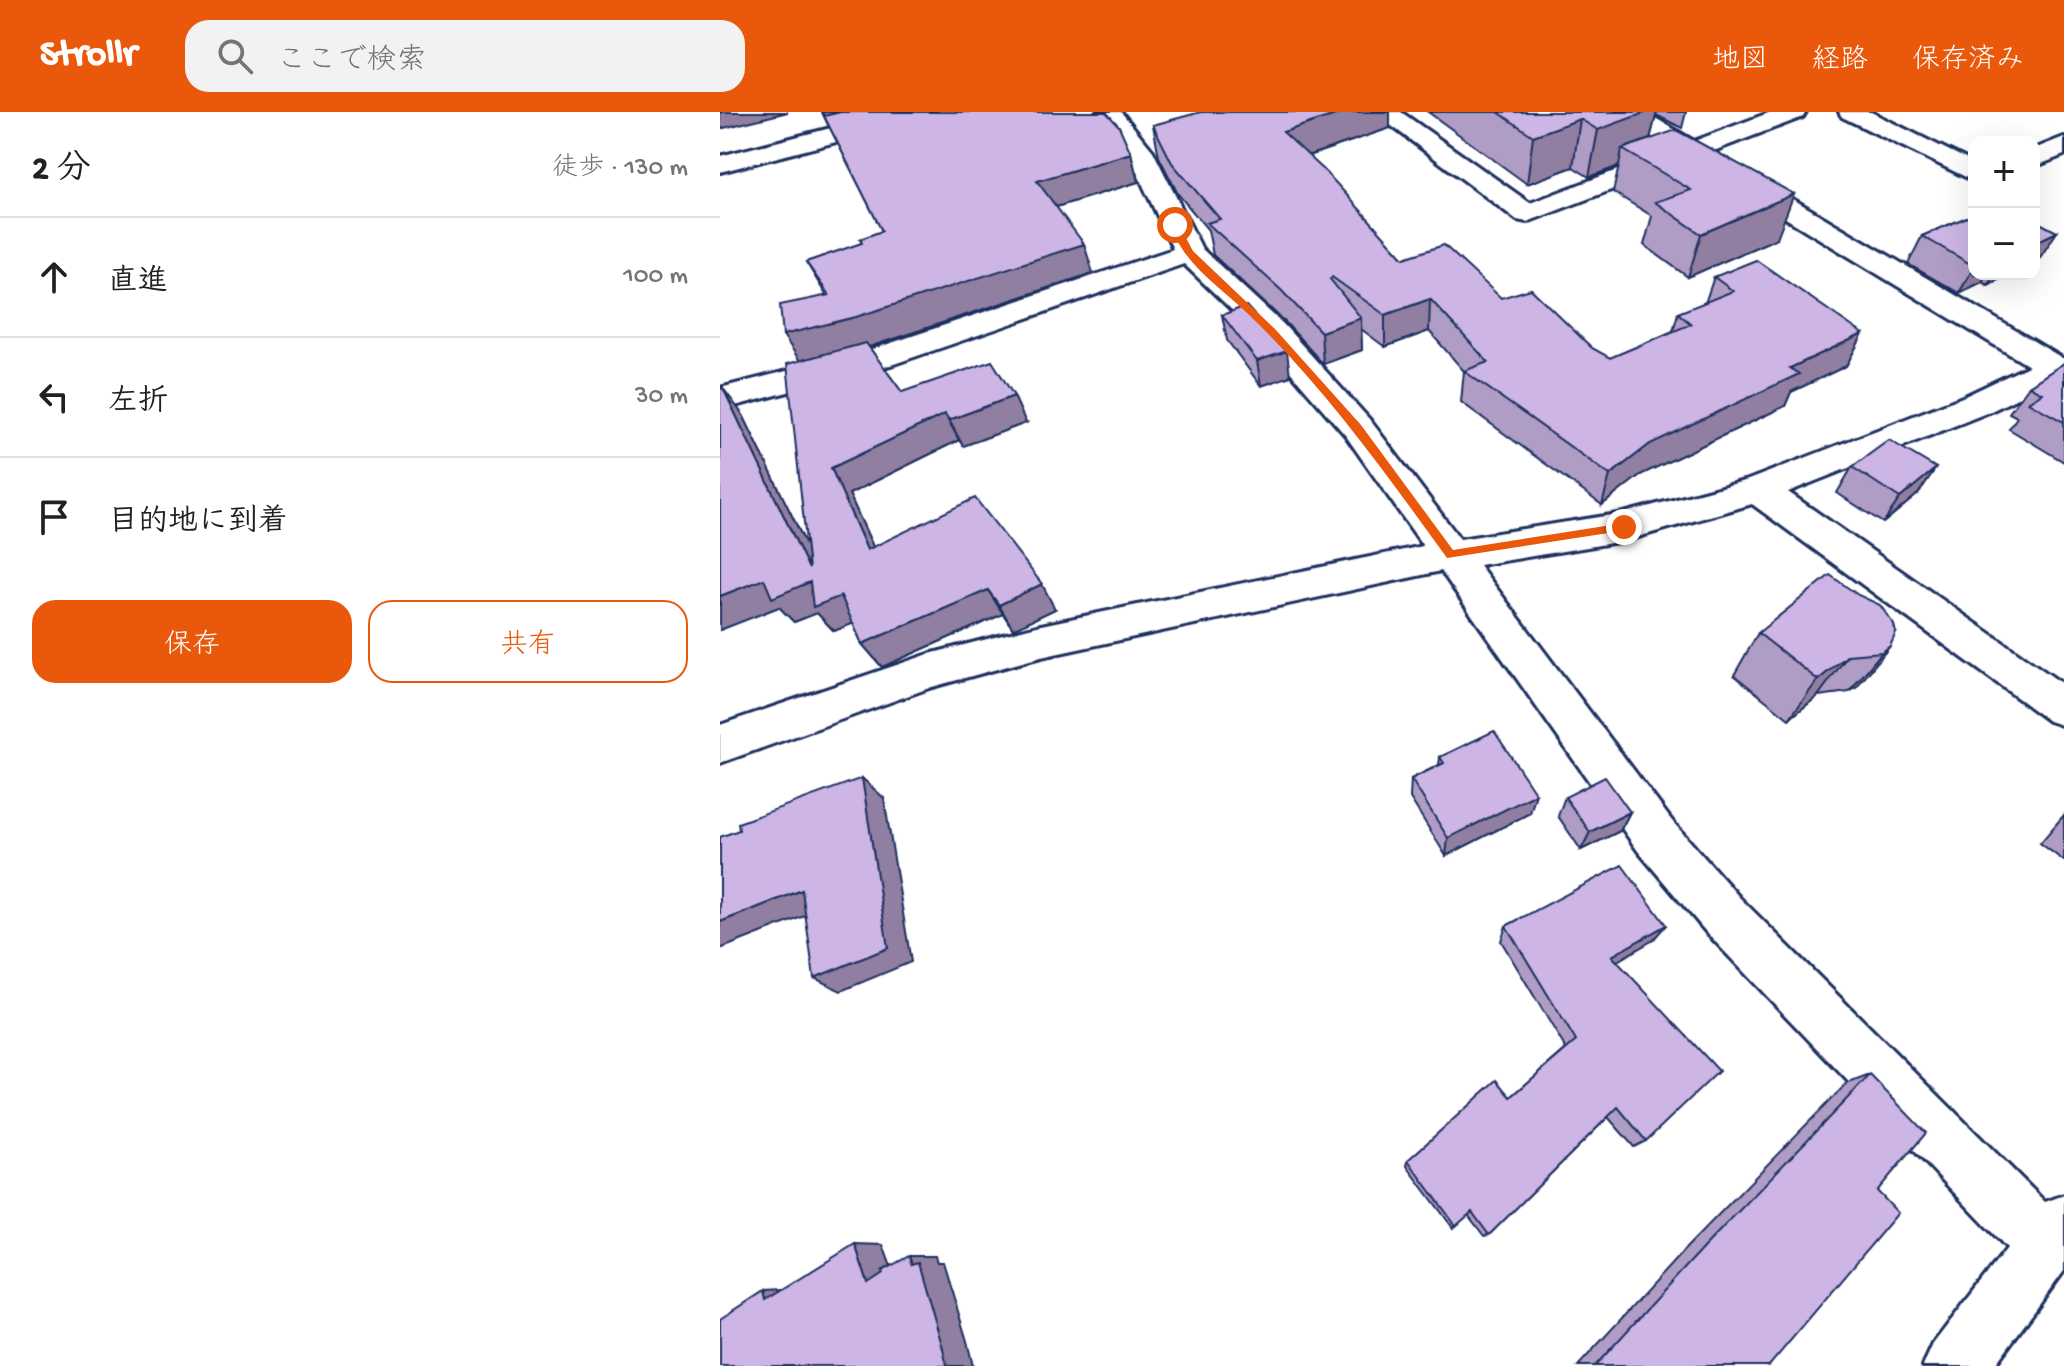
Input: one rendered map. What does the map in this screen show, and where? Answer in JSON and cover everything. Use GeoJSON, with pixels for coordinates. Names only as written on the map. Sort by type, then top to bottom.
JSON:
{"type":"FeatureCollection","features":[{"type":"Feature","properties":{"kind":"street"},"geometry":{"type":"LineString","coordinates":[[720,164],[924,112]]}},
{"type":"Feature","properties":{"kind":"street"},"geometry":{"type":"LineString","coordinates":[[1108,112],[1140,151],[1189,253],[1272,331],[1358,428],[1655,836],[1723,915],[2055,1234],[1955,1366]]}},
{"type":"Feature","properties":{"kind":"street"},"geometry":{"type":"LineString","coordinates":[[1385,112],[1527,214],[1794,112]]}},
{"type":"Feature","properties":{"kind":"street"},"geometry":{"type":"LineString","coordinates":[[1628,112],[2058,370]]}},
{"type":"Feature","properties":{"kind":"street"},"geometry":{"type":"LineString","coordinates":[[1851,112],[1968,170]]}},
{"type":"Feature","properties":{"kind":"street"},"geometry":{"type":"LineString","coordinates":[[1140,151],[1169,143]]}},
{"type":"Feature","properties":{"kind":"street"},"geometry":{"type":"LineString","coordinates":[[2040,156],[2064,145]]}},
{"type":"Feature","properties":{"kind":"street"},"geometry":{"type":"LineString","coordinates":[[720,399],[883,357],[1189,253]]}},
{"type":"Feature","properties":{"kind":"street"},"geometry":{"type":"LineString","coordinates":[[720,744],[929,671],[1041,641],[1451,555],[1624,527],[1758,490],[2058,370]]}},
{"type":"Feature","properties":{"kind":"street"},"geometry":{"type":"LineString","coordinates":[[1758,490],[2064,708]]}},
{"type":"Feature","properties":{"kind":"building"},"geometry":{"type":"Polygon","coordinates":[[[841,112],[1106,112],[1119,126],[1131,153],[1037,181],[1084,244],[856,317],[783,335],[780,305],[829,295],[806,262],[862,243],[860,239],[882,231],[824,116],[841,112]]]}},
{"type":"Feature","properties":{"kind":"building"},"geometry":{"type":"Polygon","coordinates":[[[1201,112],[1344,112],[1283,132],[1325,171],[1404,258],[1444,245],[1501,298],[1531,289],[1592,348],[1610,358],[1691,324],[1678,313],[1733,291],[1714,277],[1756,260],[1863,334],[1790,368],[1799,374],[1650,444],[1610,475],[1464,371],[1488,362],[1430,299],[1385,315],[1332,277],[1330,279],[1361,318],[1321,332],[1281,290],[1207,223],[1220,219],[1172,163],[1153,125],[1201,112]]]}},
{"type":"Feature","properties":{"kind":"building"},"geometry":{"type":"Polygon","coordinates":[[[1498,112],[1647,112],[1598,130],[1580,119],[1533,136],[1498,112]]]}},
{"type":"Feature","properties":{"kind":"building"},"geometry":{"type":"Polygon","coordinates":[[[1676,130],[1794,194],[1701,234],[1655,202],[1691,190],[1622,149],[1676,130]]]}},
{"type":"Feature","properties":{"kind":"building"},"geometry":{"type":"Polygon","coordinates":[[[1968,217],[1968,263],[1922,236],[1968,217]]]}},
{"type":"Feature","properties":{"kind":"building"},"geometry":{"type":"Polygon","coordinates":[[[2040,223],[2057,232],[2040,240],[2040,223]]]}},
{"type":"Feature","properties":{"kind":"building"},"geometry":{"type":"Polygon","coordinates":[[[1246,306],[1287,351],[1257,361],[1222,315],[1246,306]]]}},
{"type":"Feature","properties":{"kind":"building"},"geometry":{"type":"Polygon","coordinates":[[[866,343],[902,392],[992,361],[1014,396],[949,420],[945,414],[831,468],[867,550],[975,498],[1042,584],[999,605],[988,590],[862,644],[841,596],[813,607],[810,582],[772,598],[764,579],[720,596],[720,389],[723,388],[809,569],[787,364],[866,343]]]}},
{"type":"Feature","properties":{"kind":"building"},"geometry":{"type":"Polygon","coordinates":[[[2064,363],[2064,422],[2028,402],[2042,393],[2029,386],[2064,363]]]}},
{"type":"Feature","properties":{"kind":"building"},"geometry":{"type":"Polygon","coordinates":[[[1889,440],[1936,468],[1900,498],[1852,467],[1889,440]]]}},
{"type":"Feature","properties":{"kind":"building"},"geometry":{"type":"Polygon","coordinates":[[[1830,575],[1858,595],[1880,605],[1896,633],[1890,646],[1882,652],[1848,655],[1818,680],[1758,633],[1830,575]]]}},
{"type":"Feature","properties":{"kind":"building"},"geometry":{"type":"Polygon","coordinates":[[[1494,731],[1536,794],[1448,838],[1411,779],[1444,763],[1440,757],[1494,731]]]}},
{"type":"Feature","properties":{"kind":"building"},"geometry":{"type":"Polygon","coordinates":[[[1605,777],[1630,812],[1590,832],[1565,797],[1605,777]]]}},
{"type":"Feature","properties":{"kind":"building"},"geometry":{"type":"Polygon","coordinates":[[[862,778],[888,948],[814,978],[802,890],[720,922],[720,837],[739,830],[738,823],[862,778]]]}},
{"type":"Feature","properties":{"kind":"building"},"geometry":{"type":"Polygon","coordinates":[[[1622,865],[1666,925],[1612,956],[1719,1071],[1646,1141],[1618,1107],[1489,1235],[1472,1212],[1456,1226],[1408,1160],[1497,1080],[1511,1097],[1576,1041],[1506,926],[1622,865]]]}},
{"type":"Feature","properties":{"kind":"building"},"geometry":{"type":"Polygon","coordinates":[[[1870,1075],[1926,1133],[1877,1191],[1898,1213],[1769,1366],[1595,1366],[1704,1247],[1870,1075]]]}},
{"type":"Feature","properties":{"kind":"building"},"geometry":{"type":"Polygon","coordinates":[[[855,1244],[868,1284],[883,1274],[882,1271],[909,1256],[911,1264],[918,1262],[947,1366],[720,1366],[720,1319],[763,1291],[765,1300],[855,1244]]]}},
{"type":"Feature","properties":{"kind":"route"},"geometry":{"type":"LineString","coordinates":[[1175,225],[1189,253],[1272,331],[1358,428],[1451,555],[1624,527]]}}]}
